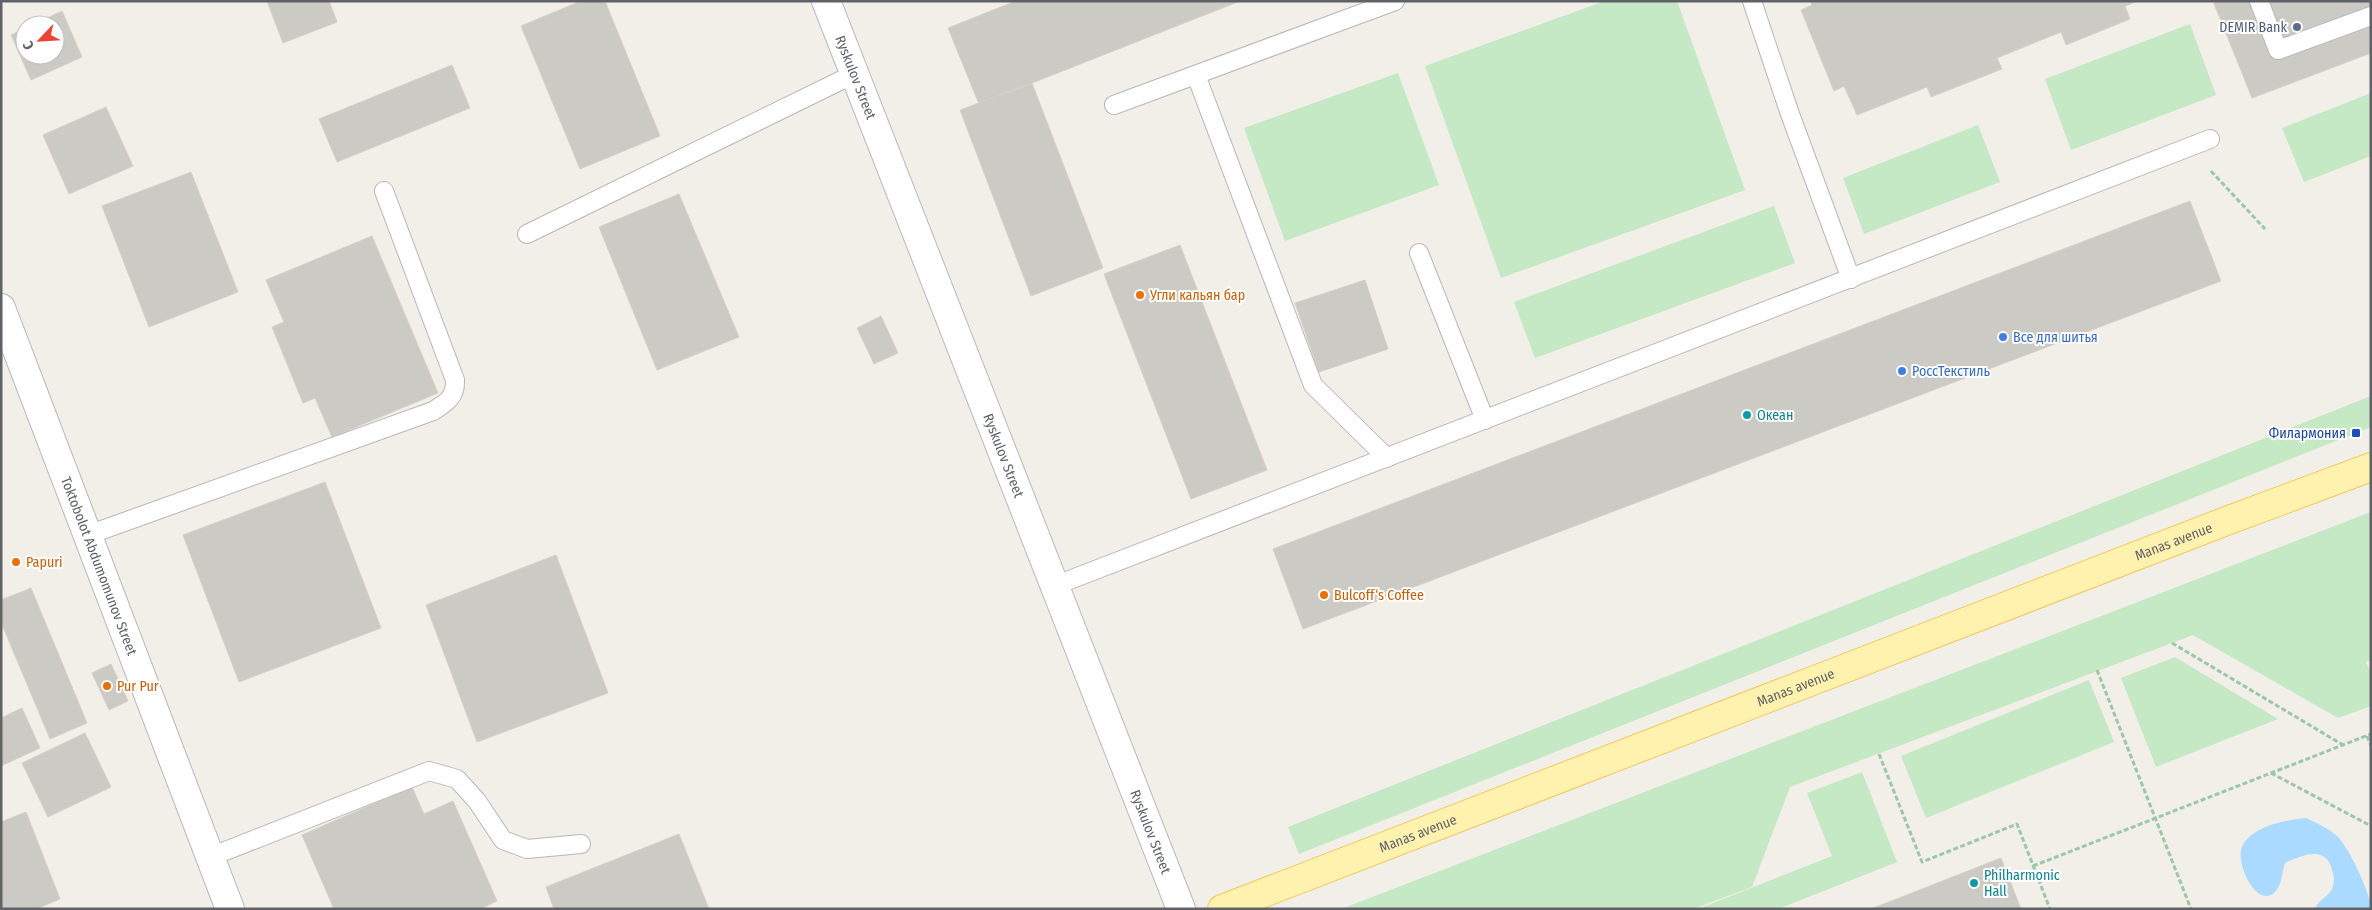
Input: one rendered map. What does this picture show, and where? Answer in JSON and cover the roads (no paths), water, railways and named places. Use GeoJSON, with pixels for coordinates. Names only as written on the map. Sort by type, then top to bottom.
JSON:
{"type":"FeatureCollection","features":[{"type":"Feature","properties":{"kind":"main road","name":"Manas avenue"},"geometry":{"type":"LineString","coordinates":[[1222,909],[2371,467]]}},
{"type":"Feature","properties":{"kind":"street","name":"Ryskulov Street"},"geometry":{"type":"LineString","coordinates":[[826,1],[1181,909]]}},
{"type":"Feature","properties":{"kind":"street","name":"Toktobolot Abdumomunov Street"},"geometry":{"type":"LineString","coordinates":[[1,308],[230,909]]}},
{"type":"Feature","properties":{"kind":"lane"},"geometry":{"type":"LineString","coordinates":[[1114,106],[1395,1]]}},
{"type":"Feature","properties":{"kind":"lane"},"geometry":{"type":"LineString","coordinates":[[1752,1],[1790,114],[1851,278]]}},
{"type":"Feature","properties":{"kind":"lane"},"geometry":{"type":"LineString","coordinates":[[2259,1],[2278,50],[2371,16]]}},
{"type":"Feature","properties":{"kind":"lane"},"geometry":{"type":"LineString","coordinates":[[528,234],[854,74]]}},
{"type":"Feature","properties":{"kind":"lane"},"geometry":{"type":"LineString","coordinates":[[1196,75],[1313,385],[1387,458]]}},
{"type":"Feature","properties":{"kind":"lane"},"geometry":{"type":"LineString","coordinates":[[1054,586],[2210,139]]}},
{"type":"Feature","properties":{"kind":"lane"},"geometry":{"type":"LineString","coordinates":[[88,535],[433,411],[447,402],[456,391],[455,380],[384,191]]}},
{"type":"Feature","properties":{"kind":"lane"},"geometry":{"type":"LineString","coordinates":[[1419,253],[1485,420]]}},
{"type":"Feature","properties":{"kind":"lane"},"geometry":{"type":"LineString","coordinates":[[210,857],[429,772],[457,778],[477,800],[503,840],[527,849],[581,844]]}},
{"type":"Feature","properties":{"kind":"water"},"geometry":{"type":"Polygon","coordinates":[[[2306,818],[2329,830],[2341,840],[2363,882],[2371,909],[2315,909],[2330,892],[2334,881],[2329,862],[2319,855],[2305,855],[2285,863],[2279,886],[2275,892],[2268,896],[2261,895],[2254,890],[2244,873],[2242,863],[2242,847],[2247,840],[2253,834],[2270,825],[2306,818]]]}},
{"type":"Feature","properties":{"kind":"place","name":"DEMIR Bank"},"geometry":{"type":"Point","coordinates":[2297,27]}},
{"type":"Feature","properties":{"kind":"place","name":"Угли кальян бар"},"geometry":{"type":"Point","coordinates":[1140,295]}},
{"type":"Feature","properties":{"kind":"place","name":"Все для шитья"},"geometry":{"type":"Point","coordinates":[2003,337]}},
{"type":"Feature","properties":{"kind":"place","name":"РоссТекстиль"},"geometry":{"type":"Point","coordinates":[1902,371]}},
{"type":"Feature","properties":{"kind":"place","name":"Океан"},"geometry":{"type":"Point","coordinates":[1747,415]}},
{"type":"Feature","properties":{"kind":"place","name":"Филармония"},"geometry":{"type":"Point","coordinates":[2356,433]}},
{"type":"Feature","properties":{"kind":"place","name":"Papuri"},"geometry":{"type":"Point","coordinates":[16,562]}},
{"type":"Feature","properties":{"kind":"place","name":"Bulcoff‘s Coffee"},"geometry":{"type":"Point","coordinates":[1324,595]}},
{"type":"Feature","properties":{"kind":"place","name":"Pur Pur"},"geometry":{"type":"Point","coordinates":[107,686]}},
{"type":"Feature","properties":{"kind":"place","name":"Philharmonic Hall"},"geometry":{"type":"Point","coordinates":[1974,883]}}]}
